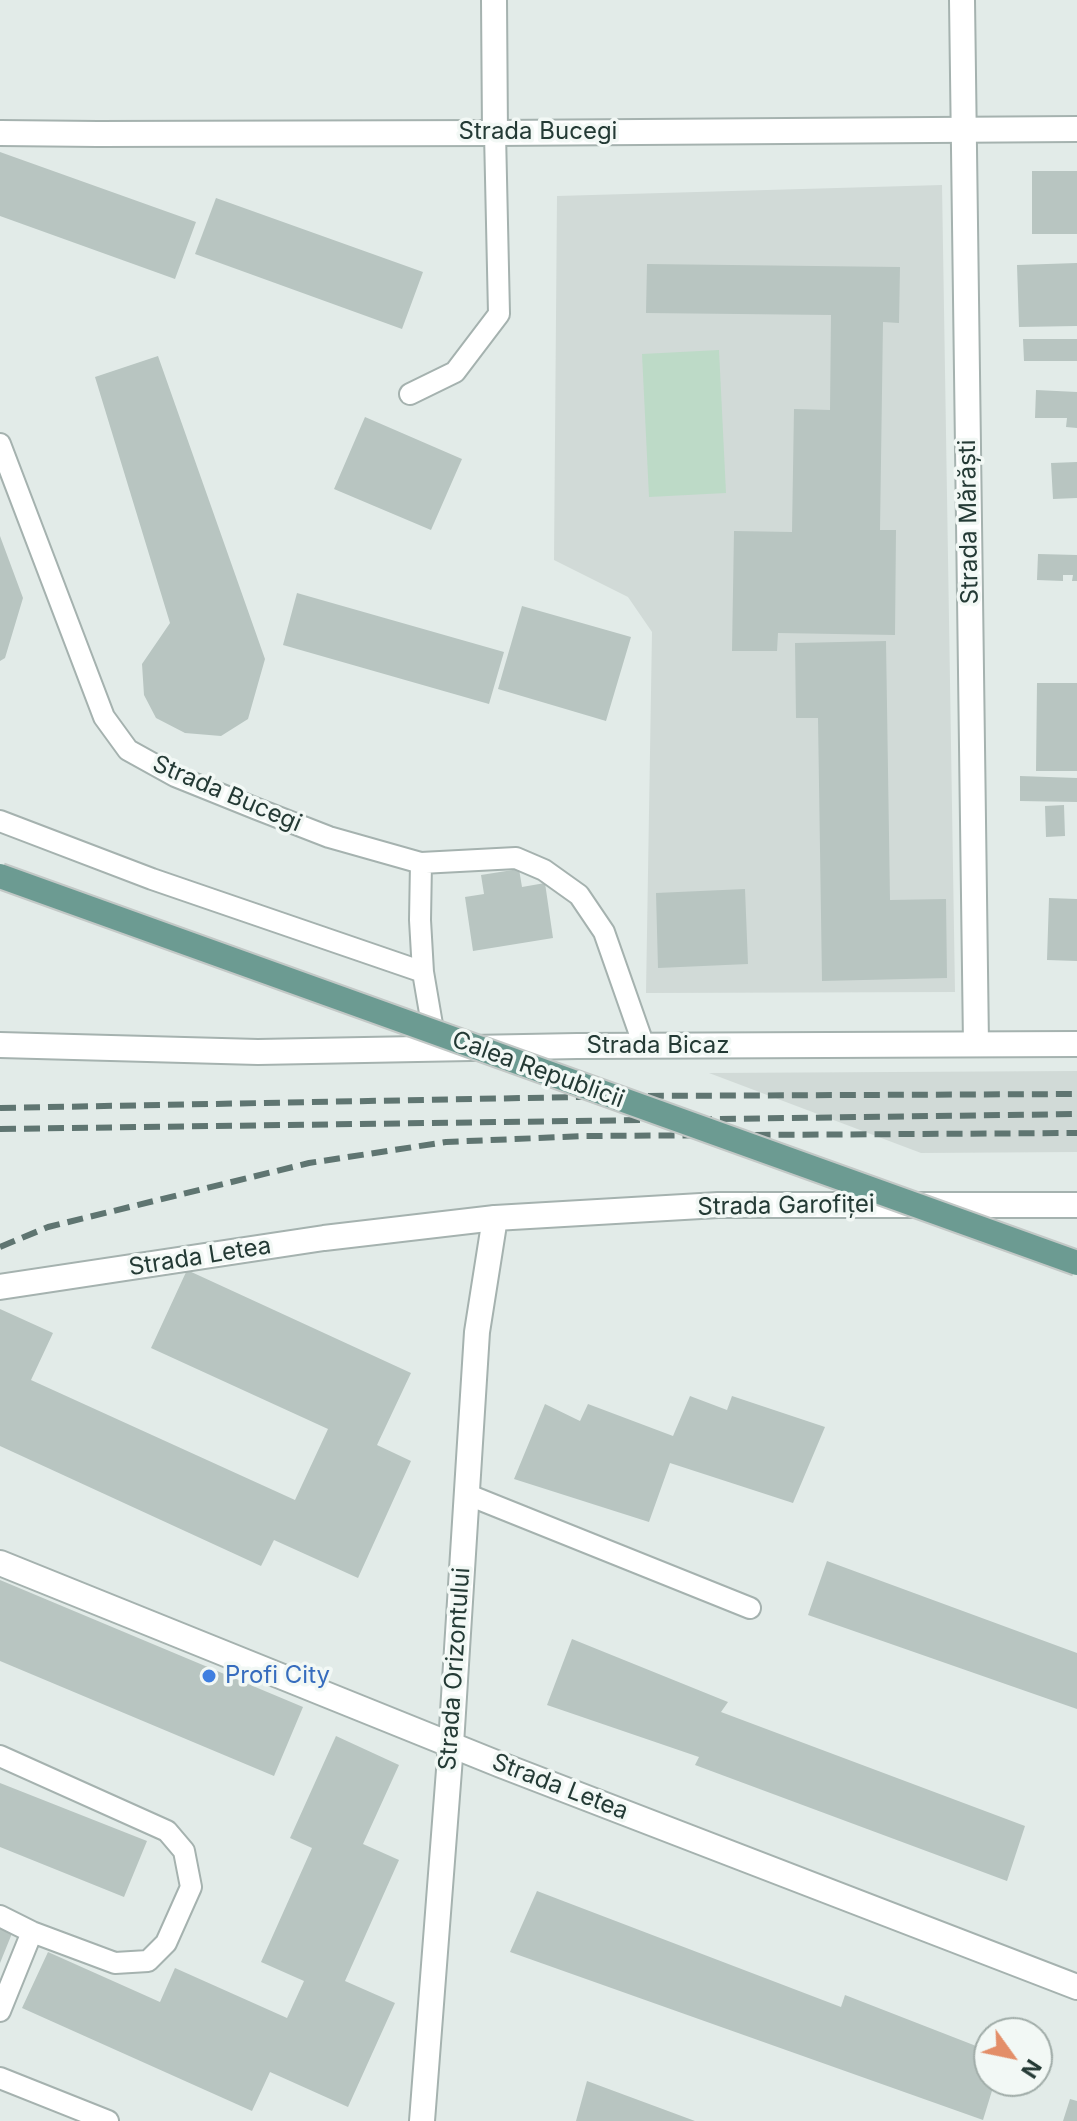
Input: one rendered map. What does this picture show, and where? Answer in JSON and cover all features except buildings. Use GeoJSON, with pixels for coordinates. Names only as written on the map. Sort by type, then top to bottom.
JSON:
{"type":"FeatureCollection","features":[{"type":"Feature","properties":{"kind":"main road","name":"Calea Republicii"},"geometry":{"type":"LineString","coordinates":[[0,876],[1077,1263]]}},
{"type":"Feature","properties":{"kind":"street"},"geometry":{"type":"LineString","coordinates":[[494,0],[495,133]]}},
{"type":"Feature","properties":{"kind":"street","name":"Strada Mărăști"},"geometry":{"type":"LineString","coordinates":[[962,0],[976,1044]]}},
{"type":"Feature","properties":{"kind":"street","name":"Strada Bucegi"},"geometry":{"type":"LineString","coordinates":[[0,133],[1077,129]]}},
{"type":"Feature","properties":{"kind":"street","name":"Strada Bicaz"},"geometry":{"type":"LineString","coordinates":[[0,1045],[258,1052],[1077,1044]]}},
{"type":"Feature","properties":{"kind":"street","name":"Strada Garofiței"},"geometry":{"type":"LineString","coordinates":[[495,1218],[718,1205],[1077,1205]]}},
{"type":"Feature","properties":{"kind":"street","name":"Strada Letea"},"geometry":{"type":"LineString","coordinates":[[0,1287],[324,1238],[495,1218]]}},
{"type":"Feature","properties":{"kind":"street","name":"Strada Orizontului"},"geometry":{"type":"LineString","coordinates":[[422,2121],[451,1744],[477,1332],[495,1218]]}},
{"type":"Feature","properties":{"kind":"street","name":"Strada Letea"},"geometry":{"type":"LineString","coordinates":[[0,1563],[451,1744],[1077,1987]]}},
{"type":"Feature","properties":{"kind":"lane"},"geometry":{"type":"LineString","coordinates":[[410,394],[455,372],[499,314],[495,133]]}},
{"type":"Feature","properties":{"kind":"lane","name":"Strada Bucegi"},"geometry":{"type":"LineString","coordinates":[[0,444],[104,717],[128,750],[175,776],[329,837],[421,863],[516,858],[544,870],[579,895],[604,932],[644,1046]]}},
{"type":"Feature","properties":{"kind":"lane"},"geometry":{"type":"LineString","coordinates":[[0,821],[152,879],[423,972]]}},
{"type":"Feature","properties":{"kind":"lane"},"geometry":{"type":"LineString","coordinates":[[421,863],[423,972],[436,1049]]}},
{"type":"Feature","properties":{"kind":"lane"},"geometry":{"type":"LineString","coordinates":[[466,1494],[750,1608]]}},
{"type":"Feature","properties":{"kind":"lane"},"geometry":{"type":"LineString","coordinates":[[0,1756],[167,1831],[184,1851],[191,1887],[166,1943],[148,1961],[115,1963],[32,1932],[0,1916]]}},
{"type":"Feature","properties":{"kind":"lane"},"geometry":{"type":"LineString","coordinates":[[0,2011],[32,1932]]}},
{"type":"Feature","properties":{"kind":"lane"},"geometry":{"type":"LineString","coordinates":[[0,2078],[108,2121]]}},
{"type":"Feature","properties":{"kind":"shaded area"},"geometry":{"type":"Polygon","coordinates":[[[942,185],[955,992],[646,993],[652,632],[628,597],[554,560],[557,196],[942,185]]]}},
{"type":"Feature","properties":{"kind":"shaded area"},"geometry":{"type":"Polygon","coordinates":[[[1077,1071],[1077,1152],[921,1153],[709,1073],[1077,1071]]]}},
{"type":"Feature","properties":{"kind":"green space"},"geometry":{"type":"Polygon","coordinates":[[[719,350],[726,493],[649,497],[642,354],[719,350]]]}},
{"type":"Feature","properties":{"kind":"railway"},"geometry":{"type":"LineString","coordinates":[[0,1108],[630,1096],[1077,1094]]}},
{"type":"Feature","properties":{"kind":"railway"},"geometry":{"type":"LineString","coordinates":[[0,1129],[1077,1114]]}},
{"type":"Feature","properties":{"kind":"railway"},"geometry":{"type":"LineString","coordinates":[[0,1247],[48,1227],[309,1163],[446,1142],[586,1136],[1077,1133]]}},
{"type":"Feature","properties":{"kind":"place","name":"Profi City"},"geometry":{"type":"Point","coordinates":[209,1676]}}]}
